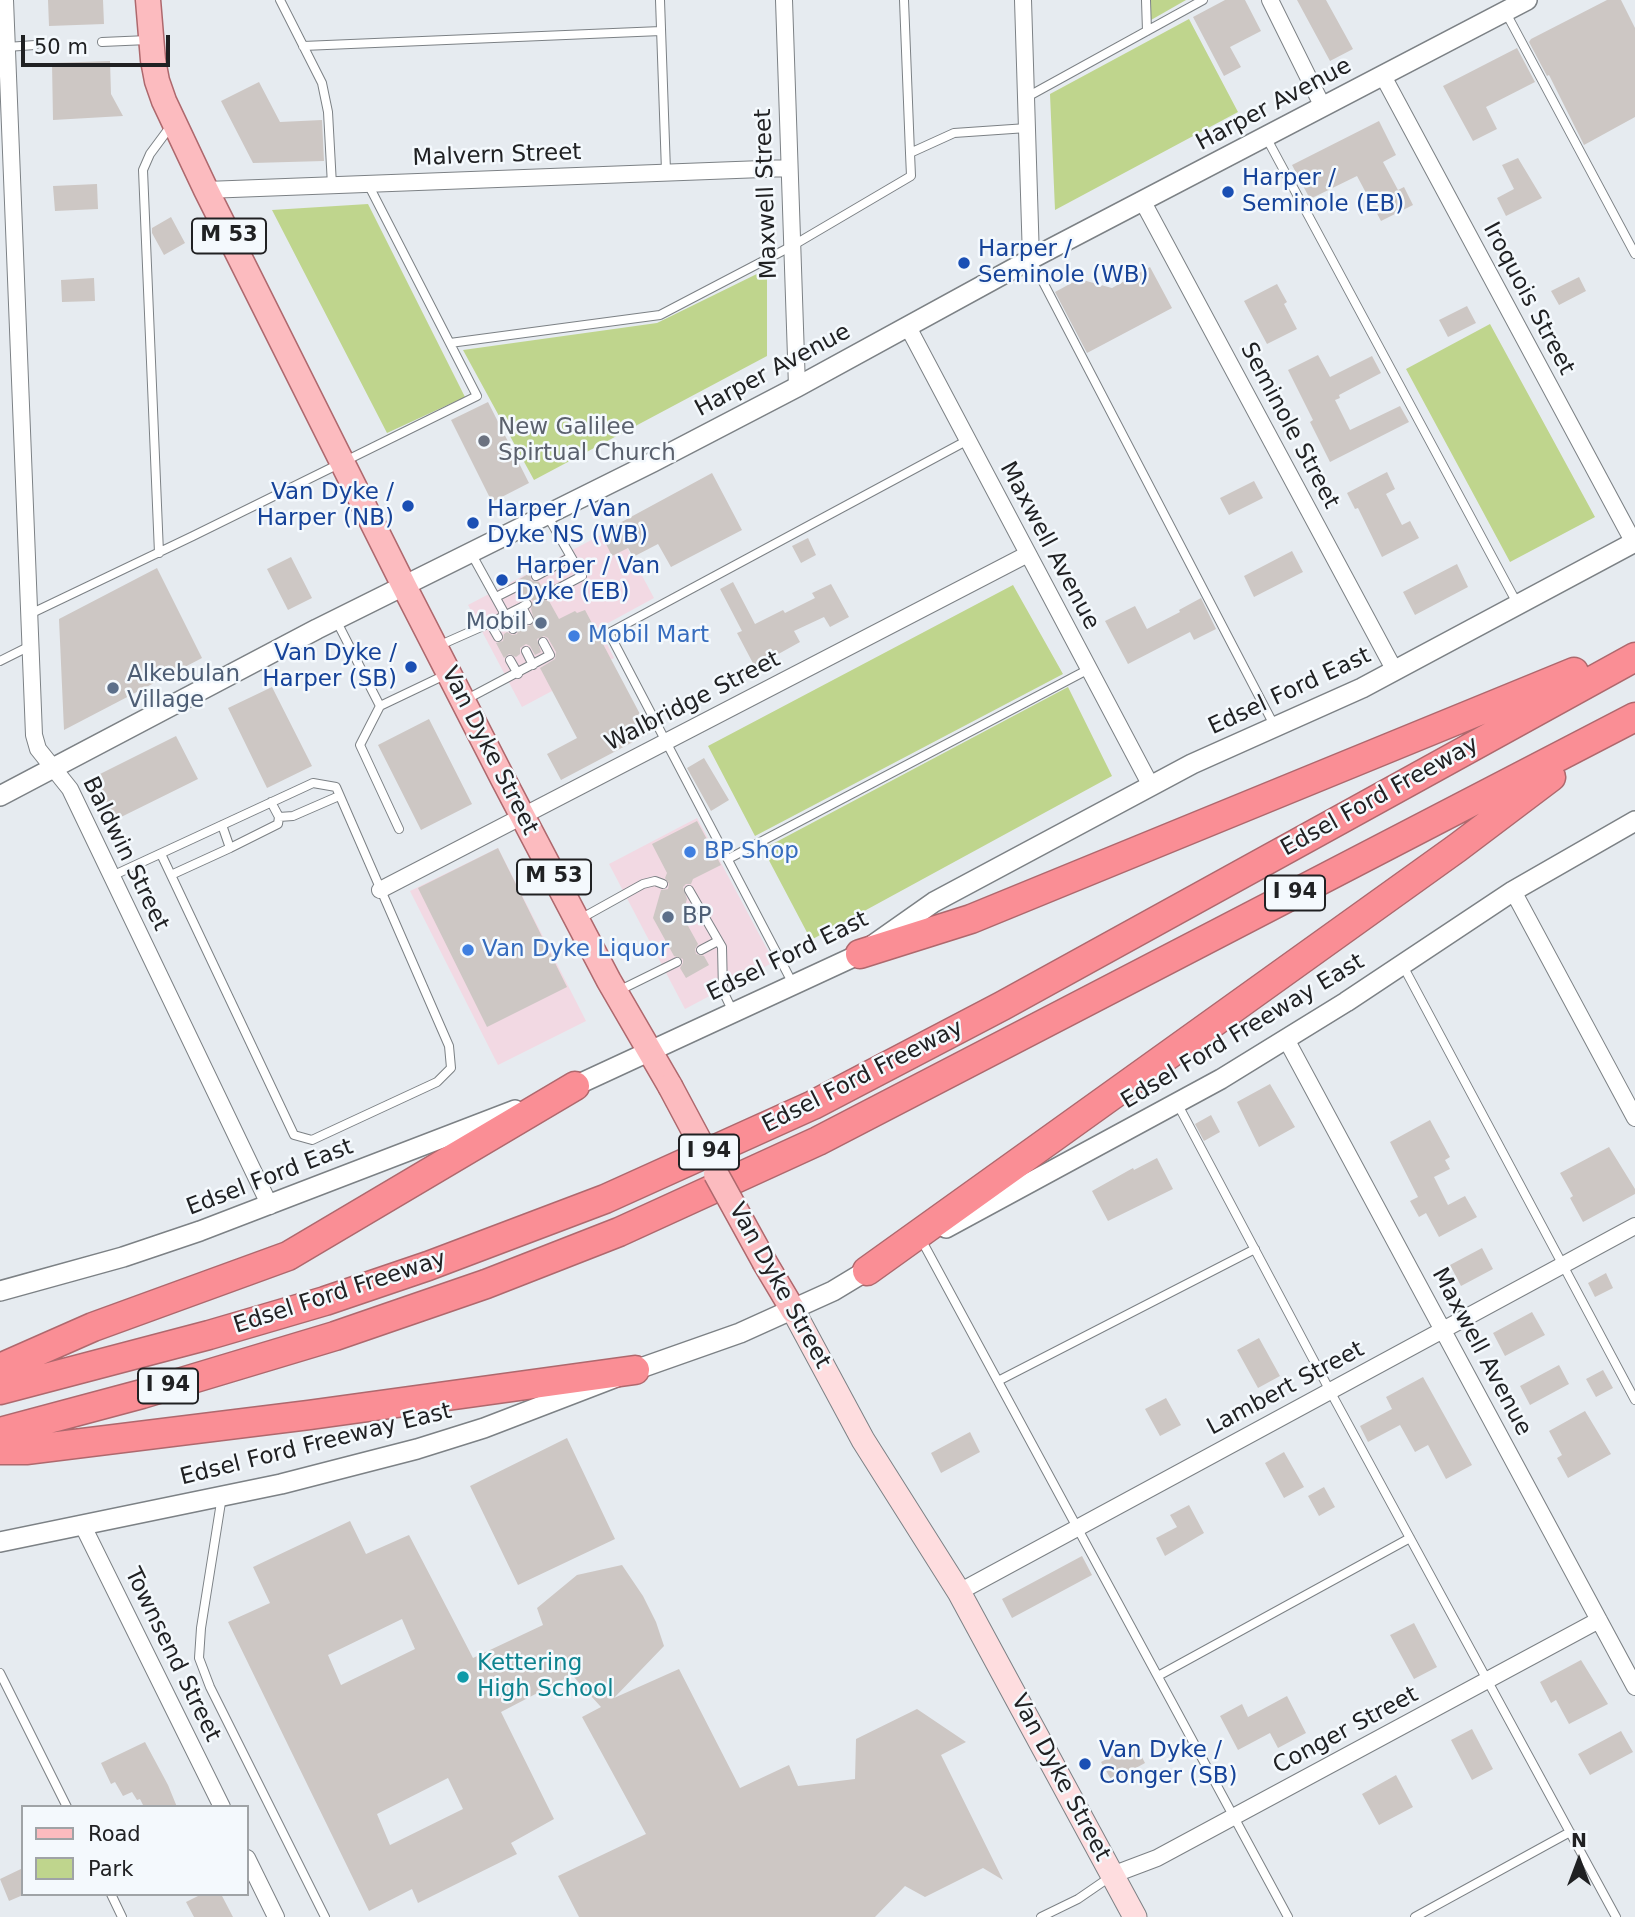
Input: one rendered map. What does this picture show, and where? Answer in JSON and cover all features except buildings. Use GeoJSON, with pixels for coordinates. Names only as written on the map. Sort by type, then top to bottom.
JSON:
{"type":"FeatureCollection","features":[{"type":"Feature","properties":{"kind":"highway"},"geometry":{"type":"LineString","coordinates":[[860,954],[971,919],[1635,647]]}},
{"type":"Feature","properties":{"kind":"highway","name":"Edsel Ford Freeway"},"geometry":{"type":"LineString","coordinates":[[0,1390],[209,1335],[325,1301],[467,1252],[605,1199],[813,1105],[967,1024],[1635,657]]}},
{"type":"Feature","properties":{"kind":"highway"},"geometry":{"type":"LineString","coordinates":[[866,1271],[1457,848],[1626,722]]}},
{"type":"Feature","properties":{"kind":"highway","name":"Edsel Ford Freeway"},"geometry":{"type":"LineString","coordinates":[[0,1432],[142,1394],[335,1336],[486,1284],[619,1232],[818,1142],[1626,722]]}},
{"type":"Feature","properties":{"kind":"highway"},"geometry":{"type":"LineString","coordinates":[[0,1368],[93,1327],[288,1256],[575,1086]]}},
{"type":"Feature","properties":{"kind":"highway"},"geometry":{"type":"LineString","coordinates":[[0,1450],[26,1450],[309,1415],[635,1370]]}},
{"type":"Feature","properties":{"kind":"main road","name":"Van Dyke Street"},"geometry":{"type":"LineString","coordinates":[[148,0],[157,80],[174,122],[404,586],[615,993],[670,1086],[863,1440],[959,1592],[1135,1917]]}},
{"type":"Feature","properties":{"kind":"street","name":"Baldwin Street"},"geometry":{"type":"LineString","coordinates":[[5,0],[34,735],[38,749],[70,789],[270,1206]]}},
{"type":"Feature","properties":{"kind":"street","name":"Maxwell Street"},"geometry":{"type":"LineString","coordinates":[[784,0],[797,387]]}},
{"type":"Feature","properties":{"kind":"street"},"geometry":{"type":"LineString","coordinates":[[1023,0],[1031,259]]}},
{"type":"Feature","properties":{"kind":"street"},"geometry":{"type":"LineString","coordinates":[[1269,0],[1323,107]]}},
{"type":"Feature","properties":{"kind":"street","name":"Harper Avenue"},"geometry":{"type":"LineString","coordinates":[[0,796],[336,620],[797,387],[1031,259],[1527,0]]}},
{"type":"Feature","properties":{"kind":"street","name":"Iroquois Street"},"geometry":{"type":"LineString","coordinates":[[1383,76],[1634,543]]}},
{"type":"Feature","properties":{"kind":"street","name":"Malvern Street"},"geometry":{"type":"LineString","coordinates":[[206,190],[789,168]]}},
{"type":"Feature","properties":{"kind":"street","name":"Seminole Street"},"geometry":{"type":"LineString","coordinates":[[1143,202],[1395,671]]}},
{"type":"Feature","properties":{"kind":"street","name":"Maxwell Avenue"},"geometry":{"type":"LineString","coordinates":[[908,327],[1150,786]]}},
{"type":"Feature","properties":{"kind":"street","name":"Edsel Ford East"},"geometry":{"type":"LineString","coordinates":[[0,1291],[123,1257],[270,1206],[575,1086],[860,954],[934,902],[1150,786],[1395,671],[1634,543]]}},
{"type":"Feature","properties":{"kind":"street","name":"Walbridge Street"},"geometry":{"type":"LineString","coordinates":[[380,890],[1028,554]]}},
{"type":"Feature","properties":{"kind":"street","name":"Edsel Ford Freeway East"},"geometry":{"type":"LineString","coordinates":[[0,1542],[281,1484],[431,1444],[484,1428],[740,1333],[793,1310],[1177,1103],[1286,1039],[1513,891],[1634,825]]}},
{"type":"Feature","properties":{"kind":"street"},"geometry":{"type":"LineString","coordinates":[[1513,891],[1635,1118]]}},
{"type":"Feature","properties":{"kind":"street","name":"Maxwell Avenue"},"geometry":{"type":"LineString","coordinates":[[1286,1039],[1635,1687]]}},
{"type":"Feature","properties":{"kind":"street","name":"Lambert Street"},"geometry":{"type":"LineString","coordinates":[[959,1592],[1635,1226]]}},
{"type":"Feature","properties":{"kind":"street","name":"Townsend Street"},"geometry":{"type":"LineString","coordinates":[[82,1524],[221,1805]]}},
{"type":"Feature","properties":{"kind":"street","name":"Conger Street"},"geometry":{"type":"LineString","coordinates":[[1112,1875],[1157,1858],[1599,1620]]}},
{"type":"Feature","properties":{"kind":"street"},"geometry":{"type":"LineString","coordinates":[[248,1860],[276,1917]]}},
{"type":"Feature","properties":{"kind":"lane"},"geometry":{"type":"LineString","coordinates":[[279,0],[322,83],[328,111],[332,185]]}},
{"type":"Feature","properties":{"kind":"lane"},"geometry":{"type":"LineString","coordinates":[[660,0],[666,172]]}},
{"type":"Feature","properties":{"kind":"lane"},"geometry":{"type":"LineString","coordinates":[[450,343],[660,315],[792,246],[911,176],[904,0]]}},
{"type":"Feature","properties":{"kind":"lane"},"geometry":{"type":"LineString","coordinates":[[1146,0],[1147,31]]}},
{"type":"Feature","properties":{"kind":"lane"},"geometry":{"type":"LineString","coordinates":[[1027,97],[1203,0]]}},
{"type":"Feature","properties":{"kind":"lane"},"geometry":{"type":"LineString","coordinates":[[1505,11],[1635,254]]}},
{"type":"Feature","properties":{"kind":"lane"},"geometry":{"type":"LineString","coordinates":[[303,46],[661,31]]}},
{"type":"Feature","properties":{"kind":"lane"},"geometry":{"type":"LineString","coordinates":[[102,42],[151,40]]}},
{"type":"Feature","properties":{"kind":"lane"},"geometry":{"type":"LineString","coordinates":[[7,47],[35,45]]}},
{"type":"Feature","properties":{"kind":"lane"},"geometry":{"type":"LineString","coordinates":[[159,553],[143,170],[150,154],[174,122]]}},
{"type":"Feature","properties":{"kind":"lane"},"geometry":{"type":"LineString","coordinates":[[910,153],[954,133],[1028,128]]}},
{"type":"Feature","properties":{"kind":"lane"},"geometry":{"type":"LineString","coordinates":[[1266,137],[1518,605]]}},
{"type":"Feature","properties":{"kind":"lane"},"geometry":{"type":"LineString","coordinates":[[29,614],[477,396],[368,184]]}},
{"type":"Feature","properties":{"kind":"lane"},"geometry":{"type":"LineString","coordinates":[[1031,259],[1275,727]]}},
{"type":"Feature","properties":{"kind":"lane"},"geometry":{"type":"LineString","coordinates":[[793,984],[609,633],[968,440]]}},
{"type":"Feature","properties":{"kind":"lane"},"geometry":{"type":"LineString","coordinates":[[546,595],[582,576],[547,515]]}},
{"type":"Feature","properties":{"kind":"lane"},"geometry":{"type":"LineString","coordinates":[[471,553],[513,629]]}},
{"type":"Feature","properties":{"kind":"lane"},"geometry":{"type":"LineString","coordinates":[[536,576],[571,557]]}},
{"type":"Feature","properties":{"kind":"lane"},"geometry":{"type":"LineString","coordinates":[[496,597],[518,586]]}},
{"type":"Feature","properties":{"kind":"lane"},"geometry":{"type":"LineString","coordinates":[[436,647],[524,605],[529,620]]}},
{"type":"Feature","properties":{"kind":"lane"},"geometry":{"type":"LineString","coordinates":[[336,620],[380,706]]}},
{"type":"Feature","properties":{"kind":"lane"},"geometry":{"type":"LineString","coordinates":[[490,623],[498,637]]}},
{"type":"Feature","properties":{"kind":"lane"},"geometry":{"type":"LineString","coordinates":[[465,701],[550,655],[543,642]]}},
{"type":"Feature","properties":{"kind":"lane"},"geometry":{"type":"LineString","coordinates":[[0,661],[30,646]]}},
{"type":"Feature","properties":{"kind":"lane"},"geometry":{"type":"LineString","coordinates":[[526,651],[533,665]]}},
{"type":"Feature","properties":{"kind":"lane"},"geometry":{"type":"LineString","coordinates":[[510,660],[518,674]]}},
{"type":"Feature","properties":{"kind":"lane"},"geometry":{"type":"LineString","coordinates":[[728,859],[1088,669]]}},
{"type":"Feature","properties":{"kind":"lane"},"geometry":{"type":"LineString","coordinates":[[399,829],[360,745],[380,706],[450,673]]}},
{"type":"Feature","properties":{"kind":"lane"},"geometry":{"type":"LineString","coordinates":[[112,876],[313,783],[335,787],[450,1046],[451,1068],[437,1082],[312,1140],[294,1135],[161,854]]}},
{"type":"Feature","properties":{"kind":"lane"},"geometry":{"type":"LineString","coordinates":[[279,817],[293,816],[340,796]]}},
{"type":"Feature","properties":{"kind":"lane"},"geometry":{"type":"LineString","coordinates":[[171,875],[278,824],[279,817],[271,802]]}},
{"type":"Feature","properties":{"kind":"lane"},"geometry":{"type":"LineString","coordinates":[[222,825],[230,848]]}},
{"type":"Feature","properties":{"kind":"lane"},"geometry":{"type":"LineString","coordinates":[[577,921],[642,884],[655,881],[663,884]]}},
{"type":"Feature","properties":{"kind":"lane"},"geometry":{"type":"LineString","coordinates":[[689,890],[722,947],[723,991],[733,1012]]}},
{"type":"Feature","properties":{"kind":"lane"},"geometry":{"type":"LineString","coordinates":[[701,950],[718,941]]}},
{"type":"Feature","properties":{"kind":"lane"},"geometry":{"type":"LineString","coordinates":[[615,993],[677,962]]}},
{"type":"Feature","properties":{"kind":"lane"},"geometry":{"type":"LineString","coordinates":[[1402,964],[1635,1400]]}},
{"type":"Feature","properties":{"kind":"lane"},"geometry":{"type":"LineString","coordinates":[[1177,1103],[1616,1917]]}},
{"type":"Feature","properties":{"kind":"lane"},"geometry":{"type":"LineString","coordinates":[[922,1241],[1289,1917]]}},
{"type":"Feature","properties":{"kind":"lane"},"geometry":{"type":"LineString","coordinates":[[998,1381],[1255,1249]]}},
{"type":"Feature","properties":{"kind":"lane"},"geometry":{"type":"LineString","coordinates":[[222,1496],[201,1628],[199,1658],[210,1686],[325,1917]]}},
{"type":"Feature","properties":{"kind":"lane"},"geometry":{"type":"LineString","coordinates":[[1158,1676],[1410,1538]]}},
{"type":"Feature","properties":{"kind":"lane"},"geometry":{"type":"LineString","coordinates":[[0,1674],[66,1805]]}},
{"type":"Feature","properties":{"kind":"lane"},"geometry":{"type":"LineString","coordinates":[[1415,1917],[1570,1832]]}},
{"type":"Feature","properties":{"kind":"lane"},"geometry":{"type":"LineString","coordinates":[[1041,1917],[1078,1899],[1112,1875]]}},
{"type":"Feature","properties":{"kind":"lane"},"geometry":{"type":"LineString","coordinates":[[112,1896],[122,1917]]}},
{"type":"Feature","properties":{"kind":"shaded area"},"geometry":{"type":"Polygon","coordinates":[[[616,527],[654,598],[599,628],[614,658],[522,707],[468,605],[616,527]]]}},
{"type":"Feature","properties":{"kind":"shaded area"},"geometry":{"type":"Polygon","coordinates":[[[697,818],[774,962],[685,1009],[609,864],[697,818]]]}},
{"type":"Feature","properties":{"kind":"shaded area"},"geometry":{"type":"Polygon","coordinates":[[[498,848],[586,1021],[498,1065],[410,891],[498,848]]]}},
{"type":"Feature","properties":{"kind":"green space"},"geometry":{"type":"Polygon","coordinates":[[[1150,0],[1186,0],[1151,20],[1150,0]]]}},
{"type":"Feature","properties":{"kind":"green space"},"geometry":{"type":"Polygon","coordinates":[[[1189,19],[1238,112],[1055,210],[1050,94],[1189,19]]]}},
{"type":"Feature","properties":{"kind":"green space"},"geometry":{"type":"Polygon","coordinates":[[[368,204],[465,397],[387,433],[272,210],[368,204]]]}},
{"type":"Feature","properties":{"kind":"green space"},"geometry":{"type":"Polygon","coordinates":[[[767,269],[767,356],[534,480],[463,350],[657,323],[767,269]]]}},
{"type":"Feature","properties":{"kind":"green space"},"geometry":{"type":"Polygon","coordinates":[[[1490,324],[1595,517],[1510,562],[1406,369],[1490,324]]]}},
{"type":"Feature","properties":{"kind":"green space"},"geometry":{"type":"Polygon","coordinates":[[[1013,585],[1063,674],[755,836],[708,746],[1013,585]]]}},
{"type":"Feature","properties":{"kind":"green space"},"geometry":{"type":"Polygon","coordinates":[[[1068,687],[1112,776],[811,940],[763,849],[1068,687]]]}},
{"type":"Feature","properties":{"kind":"place","name":"Harper / Seminole (EB)"},"geometry":{"type":"Point","coordinates":[1228,192]}},
{"type":"Feature","properties":{"kind":"place","name":"Harper / Seminole (WB)"},"geometry":{"type":"Point","coordinates":[964,263]}},
{"type":"Feature","properties":{"kind":"place","name":"New Galilee Spirtual Church"},"geometry":{"type":"Point","coordinates":[484,441]}},
{"type":"Feature","properties":{"kind":"place","name":"Van Dyke / Harper (NB)"},"geometry":{"type":"Point","coordinates":[408,506]}},
{"type":"Feature","properties":{"kind":"place","name":"Harper / Van Dyke NS (WB)"},"geometry":{"type":"Point","coordinates":[473,523]}},
{"type":"Feature","properties":{"kind":"place","name":"Harper / Van Dyke (EB)"},"geometry":{"type":"Point","coordinates":[502,580]}},
{"type":"Feature","properties":{"kind":"place","name":"Mobil"},"geometry":{"type":"Point","coordinates":[541,623]}},
{"type":"Feature","properties":{"kind":"place","name":"Mobil Mart"},"geometry":{"type":"Point","coordinates":[574,636]}},
{"type":"Feature","properties":{"kind":"place","name":"Van Dyke / Harper (SB)"},"geometry":{"type":"Point","coordinates":[411,667]}},
{"type":"Feature","properties":{"kind":"place","name":"Alkebulan Village"},"geometry":{"type":"Point","coordinates":[113,688]}},
{"type":"Feature","properties":{"kind":"place","name":"BP Shop"},"geometry":{"type":"Point","coordinates":[690,852]}},
{"type":"Feature","properties":{"kind":"place","name":"BP"},"geometry":{"type":"Point","coordinates":[668,917]}},
{"type":"Feature","properties":{"kind":"place","name":"Van Dyke Liquor"},"geometry":{"type":"Point","coordinates":[468,950]}},
{"type":"Feature","properties":{"kind":"place","name":"Kettering High School"},"geometry":{"type":"Point","coordinates":[463,1677]}},
{"type":"Feature","properties":{"kind":"place","name":"Van Dyke / Conger (SB)"},"geometry":{"type":"Point","coordinates":[1085,1764]}}]}
